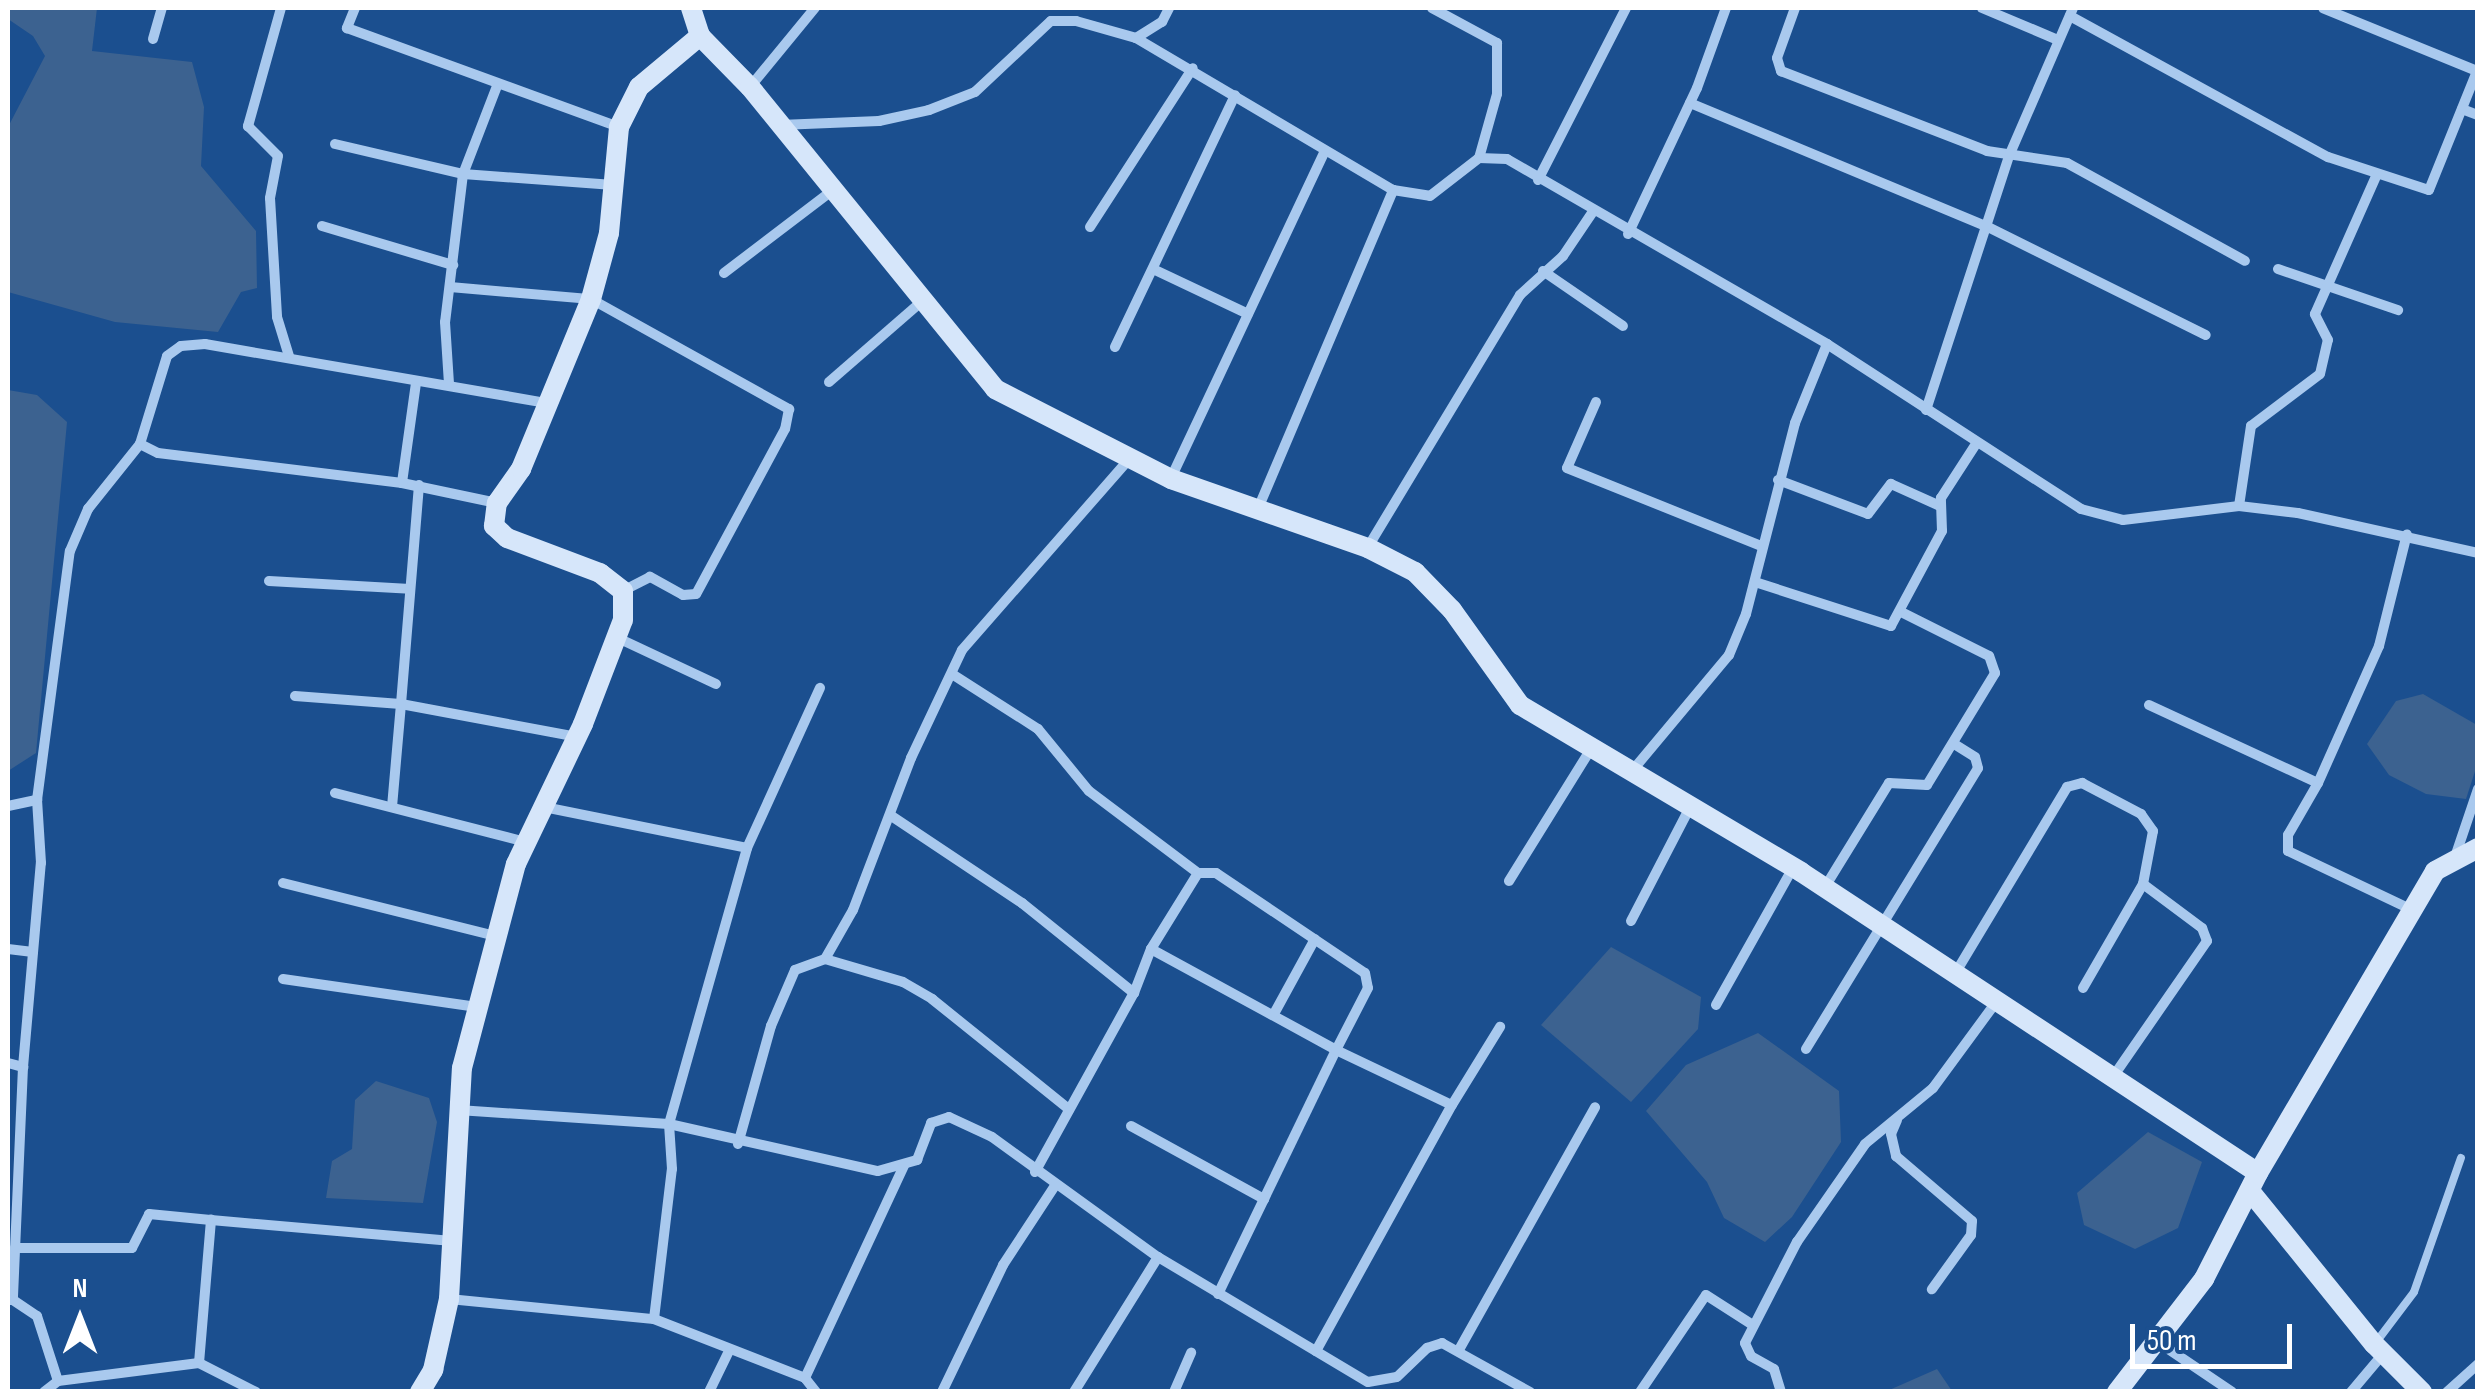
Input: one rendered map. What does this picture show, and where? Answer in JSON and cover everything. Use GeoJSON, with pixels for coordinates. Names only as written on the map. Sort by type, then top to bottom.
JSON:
{"type":"FeatureCollection","features":[{"type":"Feature","properties":{"kind":"street"},"geometry":{"type":"LineString","coordinates":[[153,39],[162,8]]}},
{"type":"Feature","properties":{"kind":"street"},"geometry":{"type":"LineString","coordinates":[[282,8],[248,126],[278,156],[270,198],[277,316],[289,356]]}},
{"type":"Feature","properties":{"kind":"street"},"geometry":{"type":"LineString","coordinates":[[355,8],[347,28],[497,86],[619,127]]}},
{"type":"Feature","properties":{"kind":"street"},"geometry":{"type":"LineString","coordinates":[[691,8],[700,36],[750,87],[829,193],[995,390],[1171,479],[1256,512],[1368,548],[1414,572],[1452,610],[1520,705],[1794,867],[1956,972],[2254,1182],[2379,1349],[2422,1392]]}},
{"type":"Feature","properties":{"kind":"street"},"geometry":{"type":"LineString","coordinates":[[750,87],[815,8]]}},
{"type":"Feature","properties":{"kind":"street"},"geometry":{"type":"LineString","coordinates":[[1136,38],[1162,22],[1169,8]]}},
{"type":"Feature","properties":{"kind":"street"},"geometry":{"type":"LineString","coordinates":[[779,126],[879,121],[929,110],[975,92],[1051,20],[1076,20],[1136,38],[1193,68],[1392,190],[1430,196],[1479,158],[1496,94],[1497,43],[1432,8]]}},
{"type":"Feature","properties":{"kind":"street"},"geometry":{"type":"LineString","coordinates":[[1538,180],[1626,8]]}},
{"type":"Feature","properties":{"kind":"street"},"geometry":{"type":"LineString","coordinates":[[1628,234],[1690,103],[1726,8]]}},
{"type":"Feature","properties":{"kind":"street"},"geometry":{"type":"LineString","coordinates":[[1796,8],[1777,58],[1780,71],[2008,156],[2067,163],[2245,260]]}},
{"type":"Feature","properties":{"kind":"street"},"geometry":{"type":"LineString","coordinates":[[1982,8],[2058,40]]}},
{"type":"Feature","properties":{"kind":"street"},"geometry":{"type":"LineString","coordinates":[[1926,410],[1988,228],[2008,156],[2071,12],[2332,160],[2430,190],[2478,71],[2323,8]]}},
{"type":"Feature","properties":{"kind":"street"},"geometry":{"type":"LineString","coordinates":[[623,591],[600,574],[507,538],[494,526],[497,503],[521,469],[551,404],[591,299],[615,186],[619,127],[639,87],[700,36]]}},
{"type":"Feature","properties":{"kind":"street"},"geometry":{"type":"LineString","coordinates":[[1090,228],[1193,68]]}},
{"type":"Feature","properties":{"kind":"street"},"geometry":{"type":"LineString","coordinates":[[449,384],[450,287],[464,174],[497,86]]}},
{"type":"Feature","properties":{"kind":"street"},"geometry":{"type":"LineString","coordinates":[[1115,348],[1235,94]]}},
{"type":"Feature","properties":{"kind":"street"},"geometry":{"type":"LineString","coordinates":[[1690,103],[1988,228],[2206,335]]}},
{"type":"Feature","properties":{"kind":"street"},"geometry":{"type":"LineString","coordinates":[[2462,108],[2478,115]]}},
{"type":"Feature","properties":{"kind":"street"},"geometry":{"type":"LineString","coordinates":[[335,144],[464,174],[615,186]]}},
{"type":"Feature","properties":{"kind":"street"},"geometry":{"type":"LineString","coordinates":[[1171,479],[1324,150]]}},
{"type":"Feature","properties":{"kind":"street"},"geometry":{"type":"LineString","coordinates":[[1479,158],[1507,159],[1592,214],[1827,344],[2059,498],[2123,520],[2238,506],[2407,534],[2478,553]]}},
{"type":"Feature","properties":{"kind":"street"},"geometry":{"type":"LineString","coordinates":[[2238,506],[2250,426],[2320,374],[2328,340],[2314,319],[2378,174]]}},
{"type":"Feature","properties":{"kind":"street"},"geometry":{"type":"LineString","coordinates":[[1256,512],[1392,190]]}},
{"type":"Feature","properties":{"kind":"street"},"geometry":{"type":"LineString","coordinates":[[724,273],[829,193]]}},
{"type":"Feature","properties":{"kind":"street"},"geometry":{"type":"LineString","coordinates":[[1368,548],[1520,296],[1543,270],[1563,256],[1592,214]]}},
{"type":"Feature","properties":{"kind":"street"},"geometry":{"type":"LineString","coordinates":[[322,226],[453,265]]}},
{"type":"Feature","properties":{"kind":"street"},"geometry":{"type":"LineString","coordinates":[[1153,269],[1248,314]]}},
{"type":"Feature","properties":{"kind":"street"},"geometry":{"type":"LineString","coordinates":[[2278,269],[2398,310]]}},
{"type":"Feature","properties":{"kind":"street"},"geometry":{"type":"LineString","coordinates":[[1543,270],[1623,326]]}},
{"type":"Feature","properties":{"kind":"street"},"geometry":{"type":"LineString","coordinates":[[450,287],[591,299],[764,390],[790,416],[696,594],[683,595],[650,577],[623,591]]}},
{"type":"Feature","properties":{"kind":"street"},"geometry":{"type":"LineString","coordinates":[[829,382],[921,302]]}},
{"type":"Feature","properties":{"kind":"street"},"geometry":{"type":"LineString","coordinates":[[1631,772],[1728,654],[1755,582],[1760,546],[1778,480],[1827,344]]}},
{"type":"Feature","properties":{"kind":"street"},"geometry":{"type":"LineString","coordinates":[[58,1380],[38,1316],[10,1300],[23,1067],[41,863],[37,800],[70,551],[88,510],[140,444],[167,356],[182,346],[289,356],[416,383],[449,384],[551,404]]}},
{"type":"Feature","properties":{"kind":"street"},"geometry":{"type":"LineString","coordinates":[[402,482],[416,383]]}},
{"type":"Feature","properties":{"kind":"street"},"geometry":{"type":"LineString","coordinates":[[1596,402],[1566,468],[1760,546]]}},
{"type":"Feature","properties":{"kind":"street"},"geometry":{"type":"LineString","coordinates":[[140,444],[158,453],[402,482],[497,503]]}},
{"type":"Feature","properties":{"kind":"street"},"geometry":{"type":"LineString","coordinates":[[1755,582],[1882,627],[1903,612],[1942,531],[1940,506],[1976,444]]}},
{"type":"Feature","properties":{"kind":"street"},"geometry":{"type":"LineString","coordinates":[[825,959],[853,910],[962,650],[1010,589],[1074,529],[1130,458]]}},
{"type":"Feature","properties":{"kind":"street"},"geometry":{"type":"LineString","coordinates":[[1778,480],[1868,514],[1890,484],[1940,506]]}},
{"type":"Feature","properties":{"kind":"street"},"geometry":{"type":"LineString","coordinates":[[392,807],[419,485]]}},
{"type":"Feature","properties":{"kind":"street"},"geometry":{"type":"LineString","coordinates":[[2407,534],[2379,646],[2318,783],[2288,834],[2288,852],[2412,910]]}},
{"type":"Feature","properties":{"kind":"street"},"geometry":{"type":"LineString","coordinates":[[270,581],[410,588]]}},
{"type":"Feature","properties":{"kind":"street"},"geometry":{"type":"LineString","coordinates":[[420,1392],[433,1370],[449,1299],[458,1110],[478,1008],[527,842],[620,639],[623,591]]}},
{"type":"Feature","properties":{"kind":"street"},"geometry":{"type":"LineString","coordinates":[[1825,888],[1889,783],[1924,788],[1954,744],[1995,663],[1903,612]]}},
{"type":"Feature","properties":{"kind":"street"},"geometry":{"type":"LineString","coordinates":[[620,639],[716,684]]}},
{"type":"Feature","properties":{"kind":"street"},"geometry":{"type":"LineString","coordinates":[[952,674],[1038,729],[1089,791],[1198,874],[1216,873],[1369,980],[1218,1294]]}},
{"type":"Feature","properties":{"kind":"street"},"geometry":{"type":"LineString","coordinates":[[654,1319],[672,1169],[669,1124],[747,848],[820,688]]}},
{"type":"Feature","properties":{"kind":"street"},"geometry":{"type":"LineString","coordinates":[[295,696],[401,704],[578,737]]}},
{"type":"Feature","properties":{"kind":"street"},"geometry":{"type":"LineString","coordinates":[[2149,704],[2318,783]]}},
{"type":"Feature","properties":{"kind":"street"},"geometry":{"type":"LineString","coordinates":[[1806,1050],[1978,768],[1978,760],[1954,744]]}},
{"type":"Feature","properties":{"kind":"street"},"geometry":{"type":"LineString","coordinates":[[1509,880],[1590,749]]}},
{"type":"Feature","properties":{"kind":"street"},"geometry":{"type":"LineString","coordinates":[[1956,972],[2073,783],[2149,823],[2142,884],[2083,988]]}},
{"type":"Feature","properties":{"kind":"street"},"geometry":{"type":"LineString","coordinates":[[2456,854],[2478,789]]}},
{"type":"Feature","properties":{"kind":"street"},"geometry":{"type":"LineString","coordinates":[[336,792],[527,842]]}},
{"type":"Feature","properties":{"kind":"street"},"geometry":{"type":"LineString","coordinates":[[8,806],[37,800]]}},
{"type":"Feature","properties":{"kind":"street"},"geometry":{"type":"LineString","coordinates":[[544,806],[747,848]]}},
{"type":"Feature","properties":{"kind":"street"},"geometry":{"type":"LineString","coordinates":[[1630,921],[1690,806]]}},
{"type":"Feature","properties":{"kind":"street"},"geometry":{"type":"LineString","coordinates":[[890,815],[1022,903],[1134,993]]}},
{"type":"Feature","properties":{"kind":"street"},"geometry":{"type":"LineString","coordinates":[[2116,1392],[2204,1279],[2254,1182],[2435,871],[2456,854],[2478,848]]}},
{"type":"Feature","properties":{"kind":"street"},"geometry":{"type":"LineString","coordinates":[[1716,1004],[1794,867]]}},
{"type":"Feature","properties":{"kind":"street"},"geometry":{"type":"LineString","coordinates":[[1035,1172],[1134,993],[1151,949],[1198,874]]}},
{"type":"Feature","properties":{"kind":"street"},"geometry":{"type":"LineString","coordinates":[[283,884],[497,936]]}},
{"type":"Feature","properties":{"kind":"street"},"geometry":{"type":"LineString","coordinates":[[2111,1080],[2206,941],[2202,928],[2142,884]]}},
{"type":"Feature","properties":{"kind":"street"},"geometry":{"type":"LineString","coordinates":[[1275,1012],[1315,939]]}},
{"type":"Feature","properties":{"kind":"street"},"geometry":{"type":"LineString","coordinates":[[8,948],[33,952]]}},
{"type":"Feature","properties":{"kind":"street"},"geometry":{"type":"LineString","coordinates":[[1151,949],[1275,1012],[1336,1050],[1452,1106]]}},
{"type":"Feature","properties":{"kind":"street"},"geometry":{"type":"LineString","coordinates":[[738,1144],[771,1026],[795,970],[825,959],[903,982],[932,999],[1069,1109]]}},
{"type":"Feature","properties":{"kind":"street"},"geometry":{"type":"LineString","coordinates":[[284,979],[478,1008]]}},
{"type":"Feature","properties":{"kind":"street"},"geometry":{"type":"LineString","coordinates":[[1782,1392],[1774,1369],[1747,1351],[1752,1325],[1822,1200],[1864,1144],[1932,1088],[1998,1000]]}},
{"type":"Feature","properties":{"kind":"street"},"geometry":{"type":"LineString","coordinates":[[1316,1351],[1452,1106],[1500,1028]]}},
{"type":"Feature","properties":{"kind":"street"},"geometry":{"type":"LineString","coordinates":[[8,1063],[23,1067]]}},
{"type":"Feature","properties":{"kind":"street"},"geometry":{"type":"LineString","coordinates":[[1460,1348],[1595,1107]]}},
{"type":"Feature","properties":{"kind":"street"},"geometry":{"type":"LineString","coordinates":[[458,1110],[669,1124],[738,1144],[878,1171],[917,1160],[931,1124],[949,1116],[992,1137],[1054,1187],[1158,1257],[1368,1382],[1382,1383],[1426,1348],[1460,1348],[1530,1392]]}},
{"type":"Feature","properties":{"kind":"street"},"geometry":{"type":"LineString","coordinates":[[1898,1119],[1891,1134],[1896,1156],[1972,1221],[1970,1235],[1932,1289]]}},
{"type":"Feature","properties":{"kind":"street"},"geometry":{"type":"LineString","coordinates":[[1131,1126],[1264,1199]]}},
{"type":"Feature","properties":{"kind":"street"},"geometry":{"type":"LineString","coordinates":[[805,1378],[905,1166]]}},
{"type":"Feature","properties":{"kind":"street"},"geometry":{"type":"LineString","coordinates":[[942,1392],[1003,1265],[1054,1187]]}},
{"type":"Feature","properties":{"kind":"street"},"geometry":{"type":"LineString","coordinates":[[15,1248],[132,1248],[150,1214],[450,1240]]}},
{"type":"Feature","properties":{"kind":"street"},"geometry":{"type":"LineString","coordinates":[[199,1363],[212,1220]]}},
{"type":"Feature","properties":{"kind":"street"},"geometry":{"type":"LineString","coordinates":[[1074,1392],[1158,1257]]}},
{"type":"Feature","properties":{"kind":"street"},"geometry":{"type":"LineString","coordinates":[[1640,1392],[1706,1295],[1752,1325]]}},
{"type":"Feature","properties":{"kind":"street"},"geometry":{"type":"LineString","coordinates":[[449,1299],[654,1319],[805,1378],[816,1392]]}},
{"type":"Feature","properties":{"kind":"street"},"geometry":{"type":"LineString","coordinates":[[2155,1340],[2232,1392]]}},
{"type":"Feature","properties":{"kind":"street"},"geometry":{"type":"LineString","coordinates":[[2351,1392],[2379,1349]]}},
{"type":"Feature","properties":{"kind":"street"},"geometry":{"type":"LineString","coordinates":[[709,1392],[729,1351]]}},
{"type":"Feature","properties":{"kind":"street"},"geometry":{"type":"LineString","coordinates":[[1174,1392],[1191,1353]]}},
{"type":"Feature","properties":{"kind":"street"},"geometry":{"type":"LineString","coordinates":[[44,1392],[58,1380],[199,1363],[256,1392]]}},
{"type":"Feature","properties":{"kind":"street"},"geometry":{"type":"LineString","coordinates":[[2447,1392],[2478,1364]]}},
{"type":"Feature","properties":{"kind":"lane"},"geometry":{"type":"LineString","coordinates":[[2379,1349],[2414,1292],[2461,1158]]}},
{"type":"Feature","properties":{"kind":"water"},"geometry":{"type":"Polygon","coordinates":[[[8,8],[97,8],[92,51],[192,62],[204,107],[201,166],[256,231],[257,288],[241,292],[218,332],[115,322],[8,292],[8,127],[45,56],[33,36],[8,19],[8,8]]]}},
{"type":"Feature","properties":{"kind":"water"},"geometry":{"type":"Polygon","coordinates":[[[8,390],[37,395],[67,422],[36,753],[8,771],[8,390]]]}},
{"type":"Feature","properties":{"kind":"water"},"geometry":{"type":"Polygon","coordinates":[[[2423,694],[2477,725],[2477,765],[2466,799],[2426,794],[2389,775],[2367,744],[2396,701],[2423,694]]]}},
{"type":"Feature","properties":{"kind":"water"},"geometry":{"type":"Polygon","coordinates":[[[1611,947],[1701,997],[1698,1029],[1631,1102],[1541,1025],[1611,947]]]}},
{"type":"Feature","properties":{"kind":"water"},"geometry":{"type":"Polygon","coordinates":[[[1758,1033],[1839,1091],[1841,1142],[1792,1217],[1765,1242],[1724,1218],[1707,1182],[1646,1111],[1686,1065],[1758,1033]]]}},
{"type":"Feature","properties":{"kind":"water"},"geometry":{"type":"Polygon","coordinates":[[[376,1081],[429,1098],[437,1122],[423,1203],[326,1198],[332,1161],[352,1149],[355,1100],[376,1081]]]}},
{"type":"Feature","properties":{"kind":"water"},"geometry":{"type":"Polygon","coordinates":[[[2148,1132],[2202,1162],[2178,1228],[2135,1249],[2084,1225],[2077,1193],[2148,1132]]]}},
{"type":"Feature","properties":{"kind":"water"},"geometry":{"type":"Polygon","coordinates":[[[1937,1369],[1952,1391],[1887,1391],[1937,1369]]]}}]}
